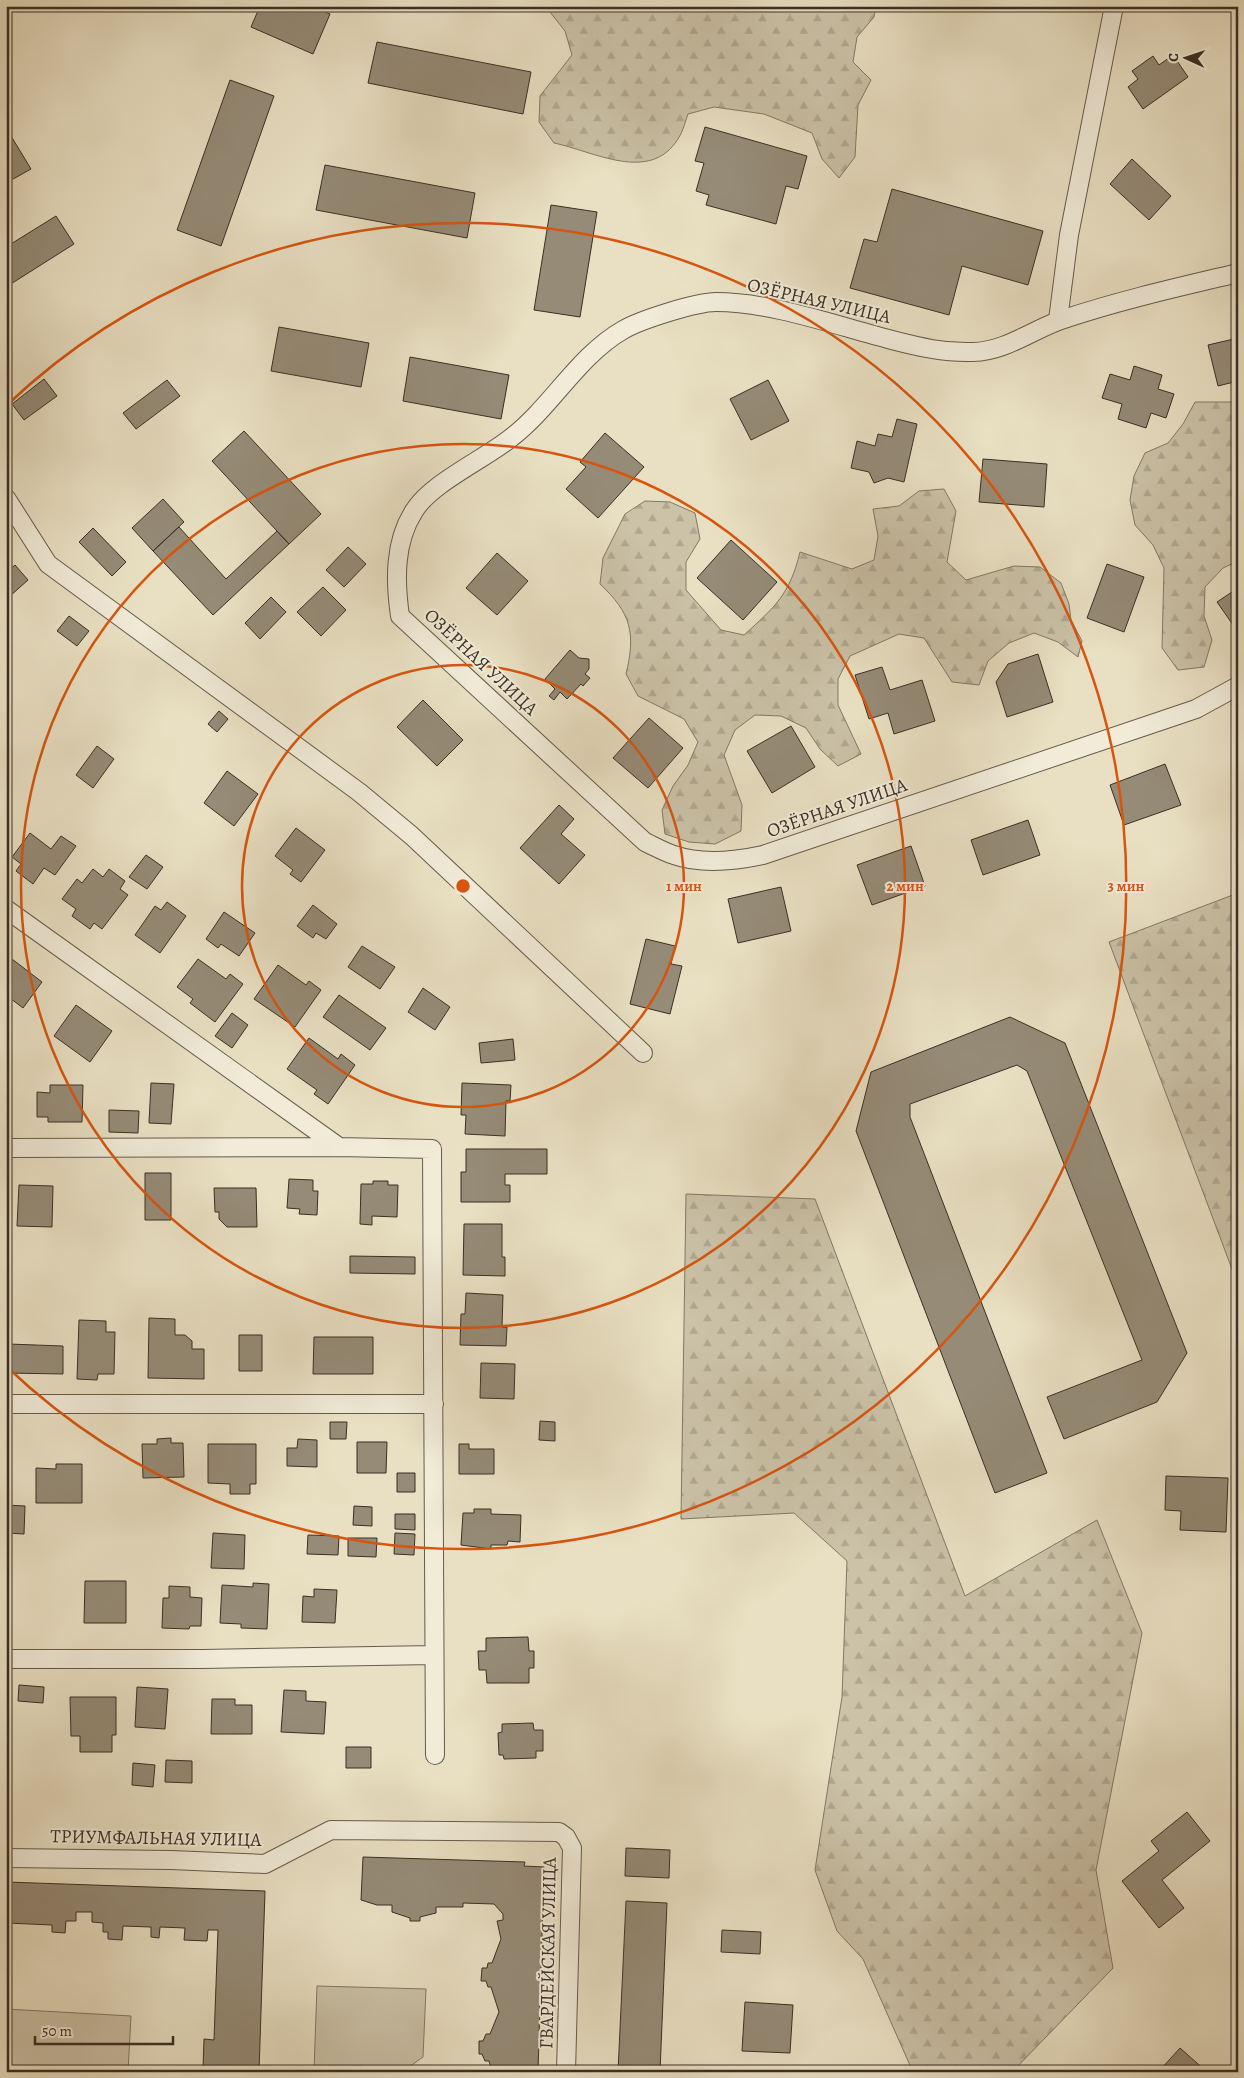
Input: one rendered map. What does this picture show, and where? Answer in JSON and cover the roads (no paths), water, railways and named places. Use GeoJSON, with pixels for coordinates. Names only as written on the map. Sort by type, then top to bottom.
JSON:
{"type":"FeatureCollection","features":[{"type":"Feature","properties":{"kind":"street"},"geometry":{"type":"LineString","coordinates":[[1058,320],[1069,235],[1114,6]]}},
{"type":"Feature","properties":{"kind":"street","name":"ОЗЁРНАЯ УЛИЦА"},"geometry":{"type":"LineString","coordinates":[[1238,273],[1104,305],[1058,320],[1006,346],[975,352],[937,351],[753,304],[713,302],[671,312],[623,330],[592,355],[515,435],[481,460],[436,487],[414,511],[400,545],[396,582],[400,616],[645,842],[674,856],[706,861],[738,860],[763,855],[1196,710],[1238,686]]}},
{"type":"Feature","properties":{"kind":"street"},"geometry":{"type":"LineString","coordinates":[[6,498],[48,564],[382,811],[412,836],[642,1052]]}},
{"type":"Feature","properties":{"kind":"street"},"geometry":{"type":"LineString","coordinates":[[6,908],[339,1147]]}},
{"type":"Feature","properties":{"kind":"street"},"geometry":{"type":"LineString","coordinates":[[6,1148],[339,1147],[432,1149],[435,1755]]}},
{"type":"Feature","properties":{"kind":"street"},"geometry":{"type":"LineString","coordinates":[[6,1404],[434,1404]]}},
{"type":"Feature","properties":{"kind":"street"},"geometry":{"type":"LineString","coordinates":[[6,1659],[434,1654]]}},
{"type":"Feature","properties":{"kind":"street","name":"ТРИУМФАЛЬНАЯ УЛИЦА"},"geometry":{"type":"LineString","coordinates":[[6,1858],[171,1860],[265,1864],[331,1830],[559,1832],[566,1838]]}},
{"type":"Feature","properties":{"kind":"street","name":"ГВАРДЕЙСКАЯ УЛИЦА"},"geometry":{"type":"LineString","coordinates":[[566,1838],[572,1848],[566,2072]]}}]}
